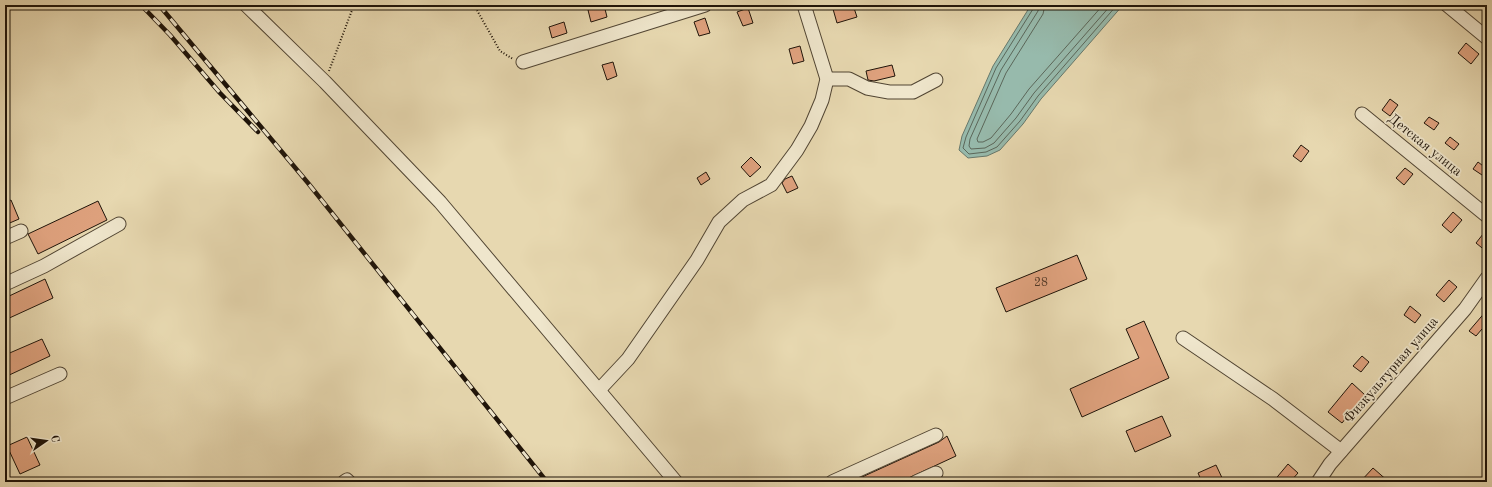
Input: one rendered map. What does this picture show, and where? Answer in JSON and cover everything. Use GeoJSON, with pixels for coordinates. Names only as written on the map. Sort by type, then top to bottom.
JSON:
{"type":"FeatureCollection","features":[{"type":"Feature","properties":{"kind":"street"},"geometry":{"type":"LineString","coordinates":[[246,5],[325,82],[440,202],[676,482]]}},
{"type":"Feature","properties":{"kind":"street"},"geometry":{"type":"LineString","coordinates":[[523,62],[705,5]]}},
{"type":"Feature","properties":{"kind":"street"},"geometry":{"type":"LineString","coordinates":[[599,390],[628,359],[697,260],[719,222],[743,200],[771,185],[797,150],[811,126],[822,100],[827,79],[804,5]]}},
{"type":"Feature","properties":{"kind":"street"},"geometry":{"type":"LineString","coordinates":[[1447,5],[1487,38]]}},
{"type":"Feature","properties":{"kind":"street"},"geometry":{"type":"LineString","coordinates":[[827,79],[849,79],[867,88],[889,92],[913,92],[936,80]]}},
{"type":"Feature","properties":{"kind":"street","name":"Детская улица"},"geometry":{"type":"LineString","coordinates":[[1362,114],[1487,216]]}},
{"type":"Feature","properties":{"kind":"street"},"geometry":{"type":"LineString","coordinates":[[5,284],[44,266],[119,224]]}},
{"type":"Feature","properties":{"kind":"street"},"geometry":{"type":"LineString","coordinates":[[5,238],[21,230]]}},
{"type":"Feature","properties":{"kind":"street","name":"Физкультурная улица"},"geometry":{"type":"LineString","coordinates":[[1318,482],[1341,451],[1465,309],[1487,278]]}},
{"type":"Feature","properties":{"kind":"street"},"geometry":{"type":"LineString","coordinates":[[1183,338],[1273,398],[1341,451]]}},
{"type":"Feature","properties":{"kind":"street"},"geometry":{"type":"LineString","coordinates":[[5,398],[60,374]]}},
{"type":"Feature","properties":{"kind":"street"},"geometry":{"type":"LineString","coordinates":[[832,482],[936,435]]}},
{"type":"Feature","properties":{"kind":"street"},"geometry":{"type":"LineString","coordinates":[[916,482],[936,473]]}},
{"type":"Feature","properties":{"kind":"path"},"geometry":{"type":"LineString","coordinates":[[325,82],[354,5]]}},
{"type":"Feature","properties":{"kind":"path"},"geometry":{"type":"LineString","coordinates":[[474,5],[500,51],[510,59],[523,62]]}},
{"type":"Feature","properties":{"kind":"water"},"geometry":{"type":"Polygon","coordinates":[[[1031,5],[1123,5],[1041,99],[1023,124],[1000,150],[987,156],[968,158],[959,150],[962,136],[993,66],[1031,5]]]}},
{"type":"Feature","properties":{"kind":"building"},"geometry":{"type":"Polygon","coordinates":[[[604,5],[607,17],[591,22],[588,10],[604,5]]]}},
{"type":"Feature","properties":{"kind":"building"},"geometry":{"type":"Polygon","coordinates":[[[846,5],[853,5],[857,17],[837,23],[833,9],[846,5]]]}},
{"type":"Feature","properties":{"kind":"building"},"geometry":{"type":"Polygon","coordinates":[[[748,8],[753,23],[743,26],[737,12],[748,8]]]}},
{"type":"Feature","properties":{"kind":"building"},"geometry":{"type":"Polygon","coordinates":[[[705,18],[710,33],[699,36],[694,22],[705,18]]]}},
{"type":"Feature","properties":{"kind":"building"},"geometry":{"type":"Polygon","coordinates":[[[564,22],[567,33],[552,38],[549,27],[564,22]]]}},
{"type":"Feature","properties":{"kind":"building"},"geometry":{"type":"Polygon","coordinates":[[[1466,43],[1479,54],[1471,64],[1458,53],[1466,43]]]}},
{"type":"Feature","properties":{"kind":"building"},"geometry":{"type":"Polygon","coordinates":[[[800,46],[804,61],[793,64],[789,49],[800,46]]]}},
{"type":"Feature","properties":{"kind":"building"},"geometry":{"type":"Polygon","coordinates":[[[613,62],[617,76],[607,80],[602,65],[613,62]]]}},
{"type":"Feature","properties":{"kind":"building"},"geometry":{"type":"Polygon","coordinates":[[[892,65],[895,76],[874,81],[868,80],[866,71],[892,65]]]}},
{"type":"Feature","properties":{"kind":"building"},"geometry":{"type":"Polygon","coordinates":[[[1390,99],[1398,105],[1390,116],[1382,110],[1390,99]]]}},
{"type":"Feature","properties":{"kind":"building"},"geometry":{"type":"Polygon","coordinates":[[[1429,117],[1439,123],[1434,130],[1424,123],[1429,117]]]}},
{"type":"Feature","properties":{"kind":"building"},"geometry":{"type":"Polygon","coordinates":[[[1450,137],[1459,144],[1454,150],[1445,143],[1450,137]]]}},
{"type":"Feature","properties":{"kind":"building"},"geometry":{"type":"Polygon","coordinates":[[[1301,145],[1309,151],[1301,162],[1293,156],[1301,145]]]}},
{"type":"Feature","properties":{"kind":"building"},"geometry":{"type":"Polygon","coordinates":[[[751,157],[761,167],[750,177],[741,167],[751,157]]]}},
{"type":"Feature","properties":{"kind":"building"},"geometry":{"type":"Polygon","coordinates":[[[1478,162],[1487,169],[1482,175],[1473,169],[1478,162]]]}},
{"type":"Feature","properties":{"kind":"building"},"geometry":{"type":"Polygon","coordinates":[[[1405,168],[1413,174],[1404,185],[1396,178],[1405,168]]]}},
{"type":"Feature","properties":{"kind":"building"},"geometry":{"type":"Polygon","coordinates":[[[706,172],[710,179],[701,185],[697,178],[706,172]]]}},
{"type":"Feature","properties":{"kind":"building"},"geometry":{"type":"Polygon","coordinates":[[[792,176],[798,188],[787,193],[782,183],[785,179],[792,176]]]}},
{"type":"Feature","properties":{"kind":"building"},"geometry":{"type":"Polygon","coordinates":[[[11,200],[19,219],[5,225],[5,203],[11,200]]]}},
{"type":"Feature","properties":{"kind":"building"},"geometry":{"type":"Polygon","coordinates":[[[98,201],[107,220],[38,254],[28,234],[98,201]]]}},
{"type":"Feature","properties":{"kind":"building"},"geometry":{"type":"Polygon","coordinates":[[[1453,212],[1462,220],[1451,233],[1442,225],[1453,212]]]}},
{"type":"Feature","properties":{"kind":"building"},"geometry":{"type":"Polygon","coordinates":[[[1487,229],[1487,252],[1476,243],[1487,229]]]}},
{"type":"Feature","properties":{"kind":"building"},"geometry":{"type":"Polygon","coordinates":[[[1077,255],[1087,279],[1006,312],[996,288],[1077,255]]]}},
{"type":"Feature","properties":{"kind":"building"},"geometry":{"type":"Polygon","coordinates":[[[45,279],[53,298],[5,320],[5,298],[45,279]]]}},
{"type":"Feature","properties":{"kind":"building"},"geometry":{"type":"Polygon","coordinates":[[[1449,280],[1457,287],[1444,302],[1436,295],[1449,280]]]}},
{"type":"Feature","properties":{"kind":"building"},"geometry":{"type":"Polygon","coordinates":[[[1410,306],[1421,315],[1415,323],[1404,315],[1410,306]]]}},
{"type":"Feature","properties":{"kind":"building"},"geometry":{"type":"Polygon","coordinates":[[[1487,310],[1487,335],[1482,329],[1476,336],[1469,331],[1487,310]]]}},
{"type":"Feature","properties":{"kind":"building"},"geometry":{"type":"Polygon","coordinates":[[[1144,321],[1169,378],[1082,417],[1070,389],[1139,358],[1126,329],[1144,321]]]}},
{"type":"Feature","properties":{"kind":"building"},"geometry":{"type":"Polygon","coordinates":[[[42,339],[50,356],[5,377],[5,355],[42,339]]]}},
{"type":"Feature","properties":{"kind":"building"},"geometry":{"type":"Polygon","coordinates":[[[1362,356],[1369,362],[1361,372],[1353,366],[1362,356]]]}},
{"type":"Feature","properties":{"kind":"building"},"geometry":{"type":"Polygon","coordinates":[[[1352,383],[1365,395],[1342,423],[1328,412],[1352,383]]]}},
{"type":"Feature","properties":{"kind":"building"},"geometry":{"type":"Polygon","coordinates":[[[1162,416],[1171,436],[1135,452],[1126,431],[1162,416]]]}},
{"type":"Feature","properties":{"kind":"building"},"geometry":{"type":"Polygon","coordinates":[[[947,436],[956,456],[900,482],[851,482],[939,442],[947,436]]]}},
{"type":"Feature","properties":{"kind":"building"},"geometry":{"type":"Polygon","coordinates":[[[27,437],[40,465],[20,474],[7,446],[27,437]]]}},
{"type":"Feature","properties":{"kind":"building"},"geometry":{"type":"Polygon","coordinates":[[[1288,464],[1298,473],[1290,482],[1273,482],[1288,464]]]}},
{"type":"Feature","properties":{"kind":"building"},"geometry":{"type":"Polygon","coordinates":[[[1216,465],[1224,482],[1202,482],[1198,473],[1216,465]]]}},
{"type":"Feature","properties":{"kind":"building"},"geometry":{"type":"Polygon","coordinates":[[[1373,468],[1389,482],[1360,482],[1373,468]]]}},
{"type":"Feature","properties":{"kind":"railway"},"geometry":{"type":"LineString","coordinates":[[141,5],[170,35],[220,93],[258,132]]}},
{"type":"Feature","properties":{"kind":"railway"},"geometry":{"type":"LineString","coordinates":[[159,5],[308,183],[547,482]]}}]}
